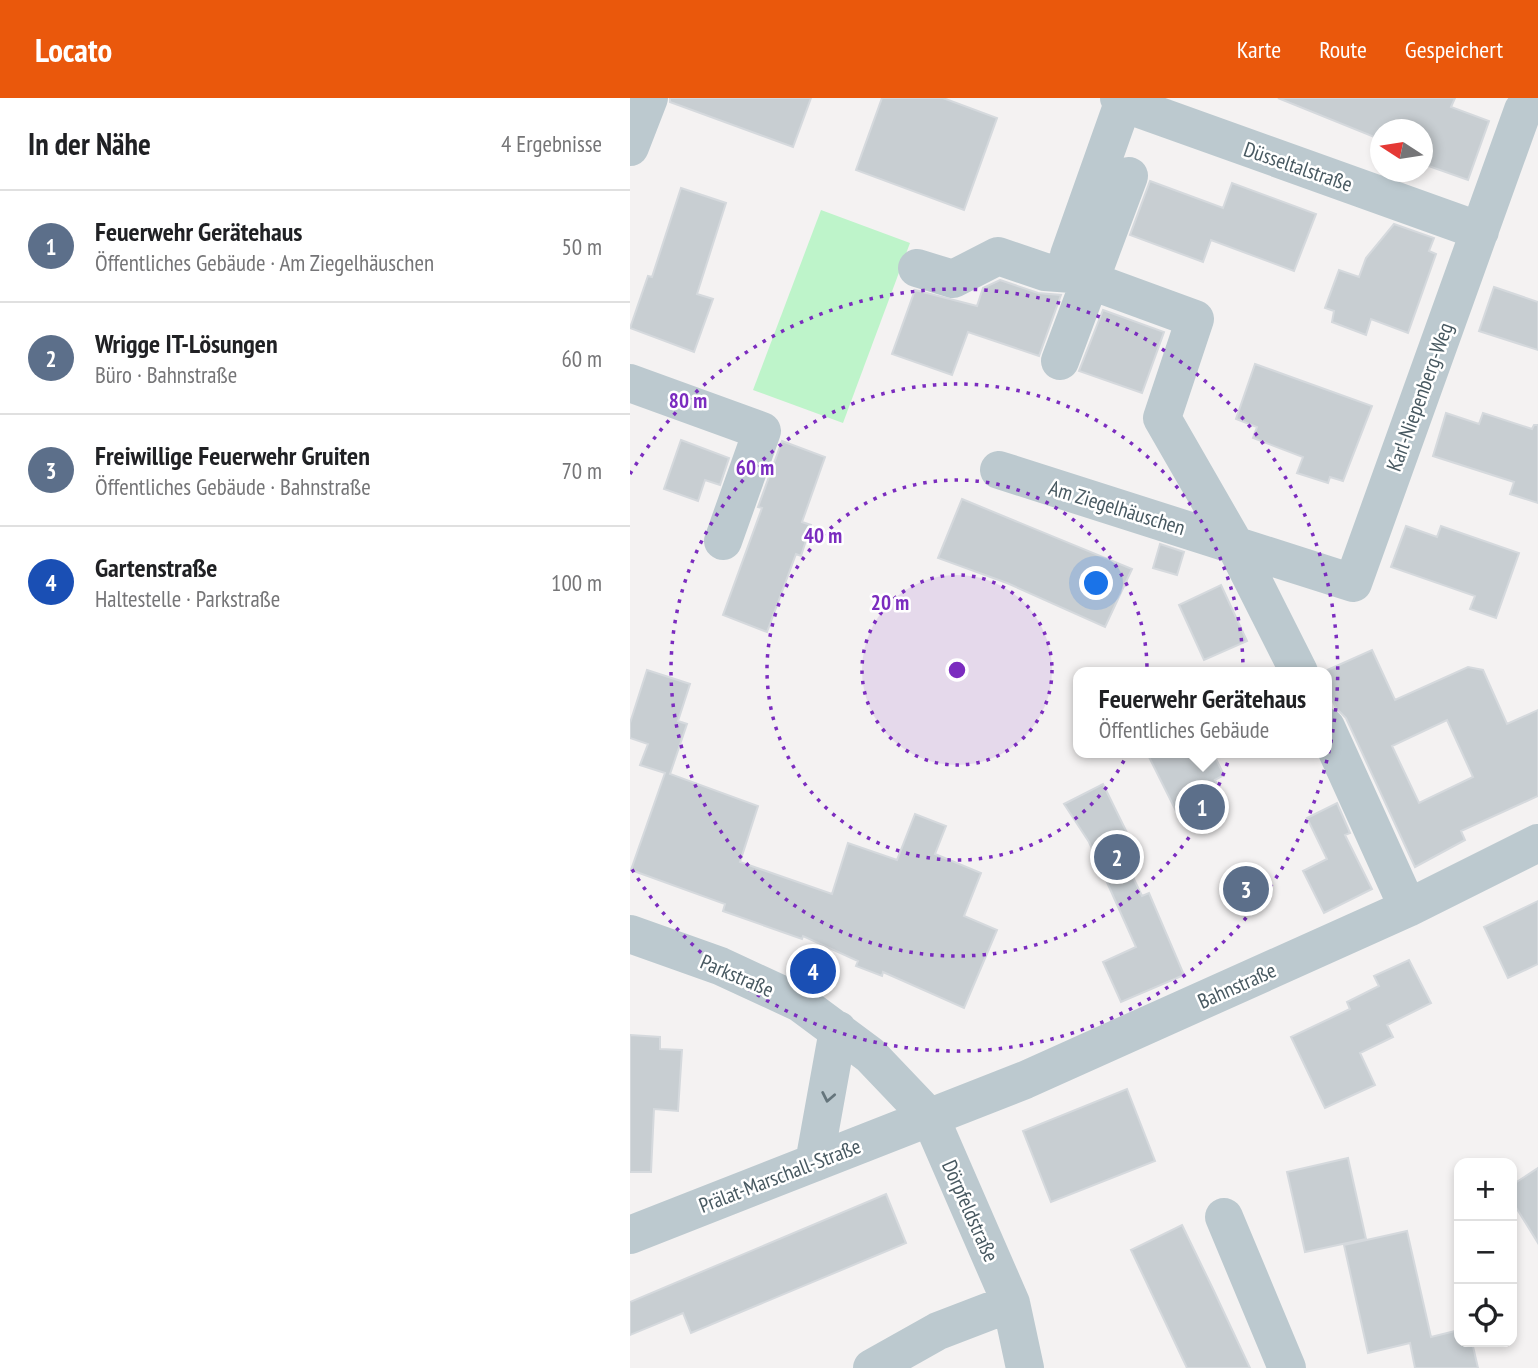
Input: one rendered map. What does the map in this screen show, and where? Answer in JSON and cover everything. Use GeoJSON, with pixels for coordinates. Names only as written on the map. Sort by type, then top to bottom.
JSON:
{"type":"FeatureCollection","features":[{"type":"Feature","properties":{"kind":"street"},"geometry":{"type":"LineString","coordinates":[[630,147],[649,98]]}},
{"type":"Feature","properties":{"kind":"street"},"geometry":{"type":"LineString","coordinates":[[1081,277],[1069,255],[1121,100]]}},
{"type":"Feature","properties":{"kind":"street","name":"Düsseltalstraße"},"geometry":{"type":"LineString","coordinates":[[1121,100],[1480,231]]}},
{"type":"Feature","properties":{"kind":"street","name":"Karl-Niepenberg-Weg"},"geometry":{"type":"LineString","coordinates":[[1236,545],[1353,583],[1522,109]]}},
{"type":"Feature","properties":{"kind":"street"},"geometry":{"type":"LineString","coordinates":[[1060,361],[1081,277],[1129,176]]}},
{"type":"Feature","properties":{"kind":"street","name":"Am Ziegelhäuschen"},"geometry":{"type":"LineString","coordinates":[[917,268],[953,279],[998,256],[1045,272],[1081,277],[1195,319],[1162,418],[1236,545],[1297,667]]}},
{"type":"Feature","properties":{"kind":"street"},"geometry":{"type":"LineString","coordinates":[[630,383],[762,431],[723,541]]}},
{"type":"Feature","properties":{"kind":"street","name":"Am Ziegelhäuschen"},"geometry":{"type":"LineString","coordinates":[[999,470],[1236,545]]}},
{"type":"Feature","properties":{"kind":"street"},"geometry":{"type":"LineString","coordinates":[[1332,740],[1408,908]]}},
{"type":"Feature","properties":{"kind":"street","name":"Bahnstraße"},"geometry":{"type":"LineString","coordinates":[[932,1119],[1037,1075],[1408,908],[1538,844]]}},
{"type":"Feature","properties":{"kind":"street","name":"Parkstraße"},"geometry":{"type":"LineString","coordinates":[[630,934],[720,966],[789,998],[870,1055],[932,1119]]}},
{"type":"Feature","properties":{"kind":"street"},"geometry":{"type":"LineString","coordinates":[[814,1163],[838,1030]]}},
{"type":"Feature","properties":{"kind":"street","name":"Prälat-Marschall-Straße"},"geometry":{"type":"LineString","coordinates":[[630,1235],[932,1119]]}},
{"type":"Feature","properties":{"kind":"street","name":"Dörpfeldstraße"},"geometry":{"type":"LineString","coordinates":[[932,1119],[1011,1303],[1025,1368]]}},
{"type":"Feature","properties":{"kind":"street"},"geometry":{"type":"LineString","coordinates":[[1224,1217],[1287,1368]]}},
{"type":"Feature","properties":{"kind":"street"},"geometry":{"type":"LineString","coordinates":[[872,1368],[938,1331],[1011,1303]]}},
{"type":"Feature","properties":{"kind":"green space"},"geometry":{"type":"Polygon","coordinates":[[[821,210],[910,243],[843,423],[753,390],[821,210]]]}},
{"type":"Feature","properties":{"kind":"building"},"geometry":{"type":"Polygon","coordinates":[[[670,98],[811,98],[793,147],[670,102],[670,98]]]}},
{"type":"Feature","properties":{"kind":"building"},"geometry":{"type":"Polygon","coordinates":[[[882,98],[943,98],[997,118],[964,210],[856,170],[882,98]]]}},
{"type":"Feature","properties":{"kind":"building"},"geometry":{"type":"Polygon","coordinates":[[[1278,98],[1455,98],[1451,107],[1489,121],[1468,180],[1433,168],[1433,119],[1370,119],[1370,135],[1278,98]]]}},
{"type":"Feature","properties":{"kind":"building"},"geometry":{"type":"Polygon","coordinates":[[[1150,181],[1223,208],[1232,183],[1316,214],[1294,271],[1211,240],[1203,262],[1130,235],[1150,181]]]}},
{"type":"Feature","properties":{"kind":"building"},"geometry":{"type":"Polygon","coordinates":[[[681,188],[726,203],[697,294],[713,299],[694,352],[630,328],[648,276],[652,277],[681,188]]]}},
{"type":"Feature","properties":{"kind":"building"},"geometry":{"type":"Polygon","coordinates":[[[1394,224],[1434,238],[1429,251],[1436,254],[1408,333],[1371,319],[1366,335],[1332,322],[1334,311],[1325,308],[1339,270],[1359,277],[1366,258],[1394,224]]]}},
{"type":"Feature","properties":{"kind":"building"},"geometry":{"type":"Polygon","coordinates":[[[1000,280],[1038,293],[1061,295],[1039,356],[968,332],[952,375],[892,354],[915,290],[977,306],[983,288],[1000,280]]]}},
{"type":"Feature","properties":{"kind":"building"},"geometry":{"type":"Polygon","coordinates":[[[1494,287],[1538,302],[1538,350],[1479,331],[1494,287]]]}},
{"type":"Feature","properties":{"kind":"building"},"geometry":{"type":"Polygon","coordinates":[[[1103,310],[1164,332],[1142,393],[1079,371],[1103,310]]]}},
{"type":"Feature","properties":{"kind":"building"},"geometry":{"type":"Polygon","coordinates":[[[1255,364],[1372,406],[1343,481],[1330,477],[1328,483],[1297,473],[1303,457],[1253,438],[1257,427],[1236,419],[1255,364]]]}},
{"type":"Feature","properties":{"kind":"building"},"geometry":{"type":"Polygon","coordinates":[[[1446,413],[1479,424],[1483,413],[1532,429],[1534,425],[1538,425],[1538,503],[1510,494],[1514,482],[1433,456],[1446,413]]]}},
{"type":"Feature","properties":{"kind":"building"},"geometry":{"type":"Polygon","coordinates":[[[681,440],[729,458],[720,485],[705,480],[698,501],[664,489],[681,440]]]}},
{"type":"Feature","properties":{"kind":"building"},"geometry":{"type":"Polygon","coordinates":[[[782,441],[825,457],[802,522],[811,525],[801,556],[796,554],[767,632],[723,615],[762,508],[758,507],[782,441]]]}},
{"type":"Feature","properties":{"kind":"building"},"geometry":{"type":"Polygon","coordinates":[[[962,499],[1132,569],[1105,627],[1007,583],[938,558],[962,499]]]}},
{"type":"Feature","properties":{"kind":"building"},"geometry":{"type":"Polygon","coordinates":[[[1406,526],[1437,537],[1441,526],[1519,553],[1496,618],[1470,609],[1475,596],[1391,567],[1406,526]]]}},
{"type":"Feature","properties":{"kind":"building"},"geometry":{"type":"Polygon","coordinates":[[[1160,544],[1184,552],[1177,575],[1153,568],[1160,544]]]}},
{"type":"Feature","properties":{"kind":"building"},"geometry":{"type":"Polygon","coordinates":[[[1221,585],[1247,641],[1204,660],[1179,605],[1221,585]]]}},
{"type":"Feature","properties":{"kind":"building"},"geometry":{"type":"Polygon","coordinates":[[[1372,650],[1395,700],[1468,667],[1483,670],[1507,724],[1538,710],[1538,796],[1461,831],[1465,840],[1415,867],[1346,718],[1332,700],[1332,668],[1372,650]],[[1447,720],[1392,746],[1419,803],[1473,777],[1447,720]]]}},
{"type":"Feature","properties":{"kind":"building"},"geometry":{"type":"Polygon","coordinates":[[[647,670],[690,684],[678,721],[687,724],[670,774],[758,806],[740,862],[832,894],[848,843],[897,860],[915,814],[946,826],[935,854],[981,873],[964,916],[997,930],[964,1008],[883,972],[882,976],[856,966],[858,961],[803,936],[802,939],[723,911],[725,904],[631,870],[665,773],[640,765],[648,744],[630,738],[630,723],[647,670]]]}},
{"type":"Feature","properties":{"kind":"building"},"geometry":{"type":"Polygon","coordinates":[[[1150,758],[1216,758],[1224,775],[1215,780],[1227,803],[1183,825],[1150,758]]]}},
{"type":"Feature","properties":{"kind":"building"},"geometry":{"type":"Polygon","coordinates":[[[1103,784],[1135,849],[1122,854],[1142,896],[1149,893],[1184,975],[1121,1002],[1103,962],[1136,947],[1089,842],[1064,804],[1103,784]]]}},
{"type":"Feature","properties":{"kind":"building"},"geometry":{"type":"Polygon","coordinates":[[[1337,803],[1350,833],[1345,835],[1372,889],[1324,913],[1303,871],[1327,859],[1307,818],[1337,803]]]}},
{"type":"Feature","properties":{"kind":"building"},"geometry":{"type":"Polygon","coordinates":[[[1538,901],[1538,964],[1508,978],[1484,927],[1538,901]]]}},
{"type":"Feature","properties":{"kind":"building"},"geometry":{"type":"Polygon","coordinates":[[[1409,960],[1431,1003],[1387,1025],[1393,1037],[1360,1053],[1375,1085],[1325,1108],[1291,1037],[1350,1009],[1347,1002],[1379,986],[1374,976],[1409,960]]]}},
{"type":"Feature","properties":{"kind":"building"},"geometry":{"type":"Polygon","coordinates":[[[630,1035],[660,1037],[660,1049],[682,1050],[678,1111],[654,1109],[651,1172],[630,1172],[630,1035]]]}},
{"type":"Feature","properties":{"kind":"building"},"geometry":{"type":"Polygon","coordinates":[[[1127,1089],[1155,1161],[1051,1202],[1023,1131],[1127,1089]]]}},
{"type":"Feature","properties":{"kind":"building"},"geometry":{"type":"Polygon","coordinates":[[[1348,1158],[1366,1239],[1305,1252],[1287,1172],[1348,1158]]]}},
{"type":"Feature","properties":{"kind":"building"},"geometry":{"type":"Polygon","coordinates":[[[1538,1168],[1538,1243],[1517,1209],[1517,1182],[1538,1168]]]}},
{"type":"Feature","properties":{"kind":"building"},"geometry":{"type":"Polygon","coordinates":[[[886,1194],[906,1243],[691,1333],[683,1313],[630,1335],[630,1302],[886,1194]]]}},
{"type":"Feature","properties":{"kind":"building"},"geometry":{"type":"Polygon","coordinates":[[[1182,1225],[1250,1368],[1187,1368],[1131,1250],[1182,1225]]]}},
{"type":"Feature","properties":{"kind":"building"},"geometry":{"type":"Polygon","coordinates":[[[1407,1231],[1431,1337],[1454,1331],[1454,1347],[1473,1347],[1478,1368],[1415,1368],[1410,1343],[1368,1353],[1344,1245],[1407,1231]]]}},
{"type":"Feature","properties":{"kind":"place","name":"Feuerwehr Gerätehaus"},"geometry":{"type":"Point","coordinates":[1202,807]}},
{"type":"Feature","properties":{"kind":"place","name":"Wrigge IT-Lösungen"},"geometry":{"type":"Point","coordinates":[1117,857]}},
{"type":"Feature","properties":{"kind":"place","name":"Freiwillige Feuerwehr Gruiten"},"geometry":{"type":"Point","coordinates":[1246,889]}},
{"type":"Feature","properties":{"kind":"place","name":"Gartenstraße"},"geometry":{"type":"Point","coordinates":[813,971]}}]}
